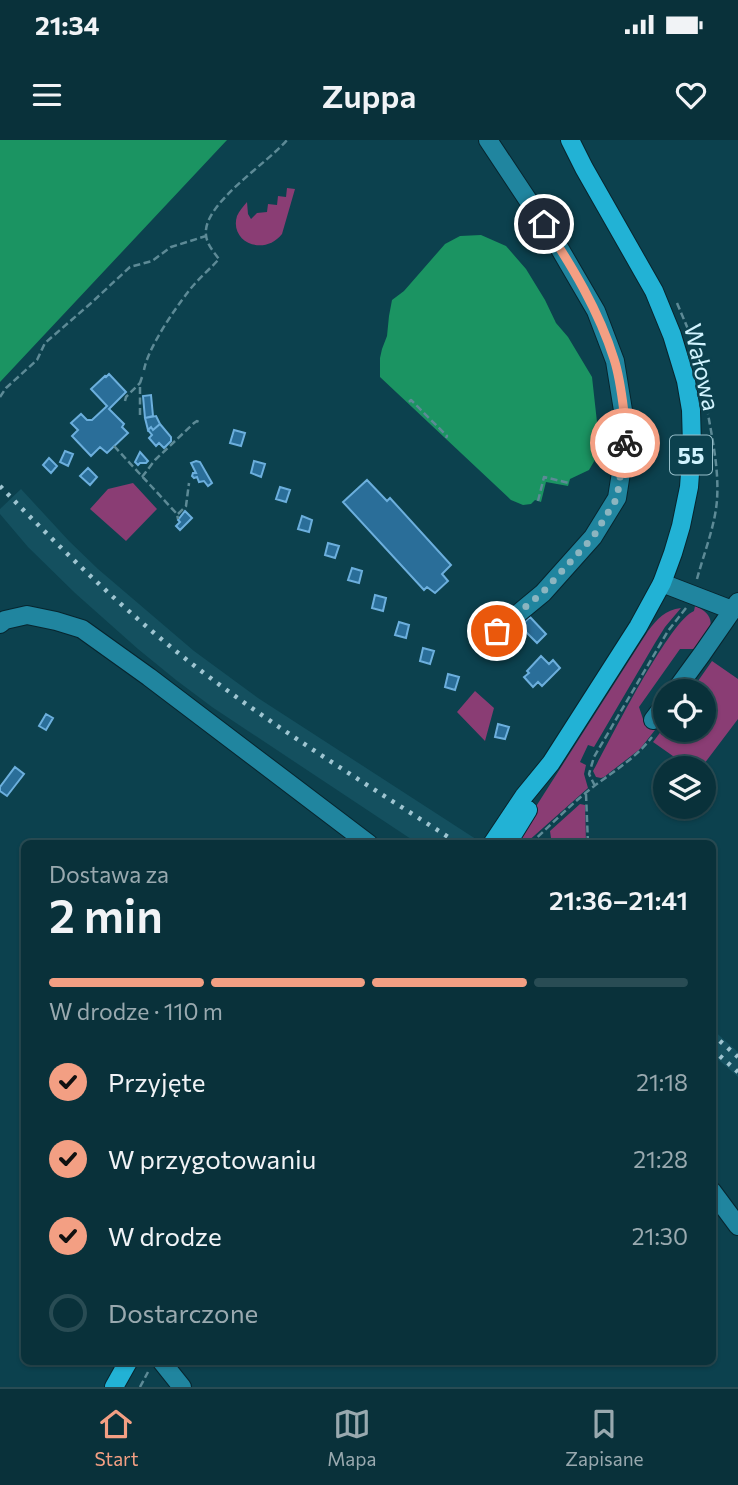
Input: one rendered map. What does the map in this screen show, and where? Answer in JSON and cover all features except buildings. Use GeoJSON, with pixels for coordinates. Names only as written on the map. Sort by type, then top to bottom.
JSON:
{"type":"FeatureCollection","features":[{"type":"Feature","properties":{"kind":"main road","name":"Wałowa"},"geometry":{"type":"LineString","coordinates":[[551,763],[638,627],[662,583],[677,539],[689,487],[692,429],[686,381],[672,335],[654,291],[570,140]]}},
{"type":"Feature","properties":{"kind":"main road","name":"55"},"geometry":{"type":"LineString","coordinates":[[495,840],[524,796],[551,763]]}},
{"type":"Feature","properties":{"kind":"main road","name":"55"},"geometry":{"type":"LineString","coordinates":[[510,840],[533,802],[551,763]]}},
{"type":"Feature","properties":{"kind":"main road"},"geometry":{"type":"LineString","coordinates":[[114,1387],[126,1365]]}},
{"type":"Feature","properties":{"kind":"street"},"geometry":{"type":"LineString","coordinates":[[488,140],[557,244],[596,312],[615,361],[627,435],[617,498],[593,537],[542,593],[497,631]]}},
{"type":"Feature","properties":{"kind":"street"},"geometry":{"type":"LineString","coordinates":[[662,583],[735,606],[684,679]]}},
{"type":"Feature","properties":{"kind":"street"},"geometry":{"type":"LineString","coordinates":[[0,624],[5,620],[27,615],[82,629],[364,840]]}},
{"type":"Feature","properties":{"kind":"street"},"geometry":{"type":"LineString","coordinates":[[716,1196],[738,1226]]}},
{"type":"Feature","properties":{"kind":"street"},"geometry":{"type":"LineString","coordinates":[[156,1365],[182,1387]]}},
{"type":"Feature","properties":{"kind":"path"},"geometry":{"type":"LineString","coordinates":[[144,370],[160,335],[188,291],[219,259],[209,246],[206,236],[209,216],[222,200],[287,140]]}},
{"type":"Feature","properties":{"kind":"path"},"geometry":{"type":"LineString","coordinates":[[0,397],[37,359],[45,343],[130,267],[152,261],[171,247],[206,236]]}},
{"type":"Feature","properties":{"kind":"path"},"geometry":{"type":"LineString","coordinates":[[140,415],[142,377]]}},
{"type":"Feature","properties":{"kind":"path"},"geometry":{"type":"LineString","coordinates":[[125,401],[125,397],[140,383]]}},
{"type":"Feature","properties":{"kind":"path"},"geometry":{"type":"LineString","coordinates":[[409,402],[411,400],[446,438]]}},
{"type":"Feature","properties":{"kind":"path"},"geometry":{"type":"LineString","coordinates":[[142,477],[155,460],[194,423],[201,423]]}},
{"type":"Feature","properties":{"kind":"path"},"geometry":{"type":"LineString","coordinates":[[114,446],[177,517],[186,506],[190,483]]}},
{"type":"Feature","properties":{"kind":"path"},"geometry":{"type":"LineString","coordinates":[[538,501],[544,477],[569,483]]}},
{"type":"Feature","properties":{"kind":"path"},"geometry":{"type":"LineString","coordinates":[[595,786],[589,774],[594,757],[668,631],[686,608]]}},
{"type":"Feature","properties":{"kind":"path"},"geometry":{"type":"LineString","coordinates":[[534,840],[586,793],[631,760],[653,728]]}},
{"type":"Feature","properties":{"kind":"path"},"geometry":{"type":"LineString","coordinates":[[586,793],[588,840]]}},
{"type":"Feature","properties":{"kind":"path"},"geometry":{"type":"LineString","coordinates":[[140,1387],[156,1365]]}},
{"type":"Feature","properties":{"kind":"shaded area"},"geometry":{"type":"Polygon","coordinates":[[[0,140],[227,140],[0,382],[0,140]]]}},
{"type":"Feature","properties":{"kind":"shaded area"},"geometry":{"type":"Polygon","coordinates":[[[287,188],[295,189],[282,234],[266,245],[250,243],[243,239],[236,225],[238,214],[247,202],[251,219],[257,213],[267,212],[268,204],[277,205],[278,196],[286,197],[287,188]]]}},
{"type":"Feature","properties":{"kind":"shaded area"},"geometry":{"type":"Polygon","coordinates":[[[481,235],[506,246],[526,269],[556,323],[568,337],[592,377],[598,431],[596,458],[589,470],[570,479],[568,486],[546,482],[541,502],[535,500],[531,504],[523,505],[511,500],[380,377],[380,358],[387,336],[392,300],[404,291],[445,244],[460,236],[481,235]]]}},
{"type":"Feature","properties":{"kind":"shaded area"},"geometry":{"type":"Polygon","coordinates":[[[133,483],[157,509],[126,541],[90,509],[108,489],[133,483]]]}},
{"type":"Feature","properties":{"kind":"shaded area"},"geometry":{"type":"Polygon","coordinates":[[[21,489],[98,569],[194,651],[258,698],[477,840],[412,840],[212,707],[138,649],[75,593],[28,547],[0,514],[0,509],[21,489]]]}},
{"type":"Feature","properties":{"kind":"shaded area"},"geometry":{"type":"Polygon","coordinates":[[[695,606],[707,614],[710,627],[695,649],[680,649],[659,679],[653,679],[653,687],[639,707],[643,719],[653,728],[653,733],[640,749],[604,777],[596,777],[593,771],[655,658],[683,620],[694,611],[695,606]]]}},
{"type":"Feature","properties":{"kind":"shaded area"},"geometry":{"type":"Polygon","coordinates":[[[681,608],[665,627],[594,747],[588,745],[580,762],[586,765],[584,774],[588,788],[529,840],[515,840],[648,631],[670,611],[681,608]]]}},
{"type":"Feature","properties":{"kind":"shaded area"},"geometry":{"type":"Polygon","coordinates":[[[712,661],[738,679],[738,719],[710,756],[673,756],[653,742],[716,742],[716,679],[699,679],[712,661]]]}},
{"type":"Feature","properties":{"kind":"shaded area"},"geometry":{"type":"Polygon","coordinates":[[[475,691],[494,708],[485,741],[457,712],[475,691]]]}},
{"type":"Feature","properties":{"kind":"shaded area"},"geometry":{"type":"Polygon","coordinates":[[[580,804],[585,805],[586,840],[554,840],[550,831],[580,804]]]}},
{"type":"Feature","properties":{"kind":"shaded area"},"geometry":{"type":"Polygon","coordinates":[[[716,1033],[738,1052],[738,1077],[716,1058],[716,1033]]]}},
{"type":"Feature","properties":{"kind":"railway"},"geometry":{"type":"LineString","coordinates":[[0,486],[88,574],[182,656],[283,730],[453,840]]}},
{"type":"Feature","properties":{"kind":"railway"},"geometry":{"type":"LineString","coordinates":[[716,1038],[738,1057]]}},
{"type":"Feature","properties":{"kind":"railway"},"geometry":{"type":"LineString","coordinates":[[716,1053],[738,1072]]}},
{"type":"Feature","properties":{"kind":"way so far"},"geometry":{"type":"LineString","coordinates":[[497,631],[542,593],[593,537],[617,498],[625,443]]}},
{"type":"Feature","properties":{"kind":"route"},"geometry":{"type":"LineString","coordinates":[[544,224],[596,312],[606,336],[615,361],[627,435],[625,443]]}}]}
